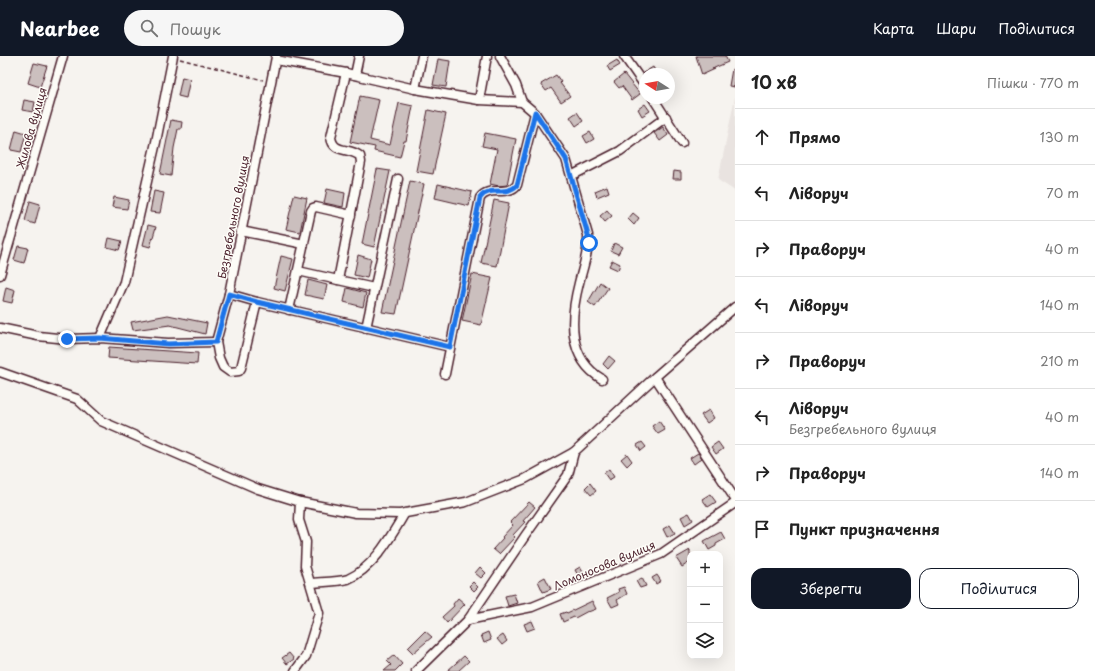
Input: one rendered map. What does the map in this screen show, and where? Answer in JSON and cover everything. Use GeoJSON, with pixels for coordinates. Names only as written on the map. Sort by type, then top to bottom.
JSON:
{"type":"FeatureCollection","features":[{"type":"Feature","properties":{"kind":"street","name":"Жилова вулиця"},"geometry":{"type":"LineString","coordinates":[[0,275],[63,56]]}},
{"type":"Feature","properties":{"kind":"street"},"geometry":{"type":"LineString","coordinates":[[355,75],[359,56]]}},
{"type":"Feature","properties":{"kind":"street"},"geometry":{"type":"LineString","coordinates":[[415,89],[422,56]]}},
{"type":"Feature","properties":{"kind":"street"},"geometry":{"type":"LineString","coordinates":[[479,100],[487,56]]}},
{"type":"Feature","properties":{"kind":"street"},"geometry":{"type":"LineString","coordinates":[[500,56],[516,85],[522,102],[535,112],[566,159],[589,243],[578,285],[572,322],[575,348],[583,363],[594,374],[602,379]]}},
{"type":"Feature","properties":{"kind":"street"},"geometry":{"type":"LineString","coordinates":[[624,56],[639,77]]}},
{"type":"Feature","properties":{"kind":"street"},"geometry":{"type":"LineString","coordinates":[[100,338],[124,282],[156,142],[173,57]]}},
{"type":"Feature","properties":{"kind":"street"},"geometry":{"type":"LineString","coordinates":[[276,58],[415,89],[479,100],[522,102]]}},
{"type":"Feature","properties":{"kind":"street","name":"Безгребельного вулиця"},"geometry":{"type":"LineString","coordinates":[[257,302],[241,368],[235,372],[230,372],[223,366],[219,358],[216,342],[229,294],[276,58]]}},
{"type":"Feature","properties":{"kind":"street"},"geometry":{"type":"LineString","coordinates":[[338,280],[361,162],[360,156],[356,153],[336,148],[332,144],[331,137],[346,73]]}},
{"type":"Feature","properties":{"kind":"street"},"geometry":{"type":"LineString","coordinates":[[657,104],[682,143]]}},
{"type":"Feature","properties":{"kind":"street"},"geometry":{"type":"LineString","coordinates":[[445,374],[480,198],[483,194],[488,192],[510,191],[517,185],[535,112]]}},
{"type":"Feature","properties":{"kind":"street"},"geometry":{"type":"LineString","coordinates":[[571,176],[620,151],[666,117]]}},
{"type":"Feature","properties":{"kind":"street"},"geometry":{"type":"LineString","coordinates":[[366,328],[398,179]]}},
{"type":"Feature","properties":{"kind":"street"},"geometry":{"type":"LineString","coordinates":[[289,310],[312,208],[316,207],[351,215]]}},
{"type":"Feature","properties":{"kind":"street"},"geometry":{"type":"LineString","coordinates":[[241,231],[304,244]]}},
{"type":"Feature","properties":{"kind":"street"},"geometry":{"type":"LineString","coordinates":[[298,271],[374,288]]}},
{"type":"Feature","properties":{"kind":"street"},"geometry":{"type":"LineString","coordinates":[[229,294],[289,310],[450,347]]}},
{"type":"Feature","properties":{"kind":"street"},"geometry":{"type":"LineString","coordinates":[[0,372],[77,399],[102,421],[258,489],[300,502],[356,513],[400,514],[466,502],[525,479],[574,452],[655,377],[735,307]]}},
{"type":"Feature","properties":{"kind":"street"},"geometry":{"type":"LineString","coordinates":[[0,328],[38,336],[67,339],[100,338],[168,344],[216,342]]}},
{"type":"Feature","properties":{"kind":"street"},"geometry":{"type":"LineString","coordinates":[[655,377],[735,500]]}},
{"type":"Feature","properties":{"kind":"street"},"geometry":{"type":"LineString","coordinates":[[416,671],[468,620],[524,536],[568,475],[574,452]]}},
{"type":"Feature","properties":{"kind":"street"},"geometry":{"type":"LineString","coordinates":[[295,671],[306,656],[319,613],[305,566],[306,542],[299,520],[300,502]]}},
{"type":"Feature","properties":{"kind":"street","name":"Ломоносова вулиця"},"geometry":{"type":"LineString","coordinates":[[468,620],[532,607],[661,554],[735,503]]}},
{"type":"Feature","properties":{"kind":"street"},"geometry":{"type":"LineString","coordinates":[[311,583],[347,579],[359,572],[381,553],[405,513]]}},
{"type":"Feature","properties":{"kind":"path"},"geometry":{"type":"LineString","coordinates":[[173,57],[271,82]]}},
{"type":"Feature","properties":{"kind":"shaded area"},"geometry":{"type":"Polygon","coordinates":[[[735,97],[735,191],[718,180],[735,97]]]}},
{"type":"Feature","properties":{"kind":"building"},"geometry":{"type":"Polygon","coordinates":[[[696,56],[725,56],[728,62],[702,75],[696,56]]]}},
{"type":"Feature","properties":{"kind":"building"},"geometry":{"type":"Polygon","coordinates":[[[438,59],[450,61],[446,87],[433,85],[438,59]]]}},
{"type":"Feature","properties":{"kind":"building"},"geometry":{"type":"Polygon","coordinates":[[[617,60],[620,65],[610,71],[607,66],[617,60]]]}},
{"type":"Feature","properties":{"kind":"building"},"geometry":{"type":"Polygon","coordinates":[[[34,63],[47,66],[40,87],[28,83],[34,63]]]}},
{"type":"Feature","properties":{"kind":"building"},"geometry":{"type":"Polygon","coordinates":[[[732,69],[735,69],[735,87],[729,86],[732,69]]]}},
{"type":"Feature","properties":{"kind":"building"},"geometry":{"type":"Polygon","coordinates":[[[624,74],[639,95],[632,100],[622,86],[619,88],[614,82],[624,74]]]}},
{"type":"Feature","properties":{"kind":"building"},"geometry":{"type":"Polygon","coordinates":[[[556,75],[570,96],[561,102],[551,88],[546,91],[541,84],[556,75]]]}},
{"type":"Feature","properties":{"kind":"building"},"geometry":{"type":"Polygon","coordinates":[[[182,77],[190,79],[186,98],[178,96],[182,77]]]}},
{"type":"Feature","properties":{"kind":"building"},"geometry":{"type":"Polygon","coordinates":[[[360,96],[379,100],[370,140],[390,145],[399,103],[413,106],[406,141],[404,141],[400,157],[374,151],[375,147],[350,142],[360,96]]]}},
{"type":"Feature","properties":{"kind":"building"},"geometry":{"type":"Polygon","coordinates":[[[24,100],[35,102],[33,112],[22,110],[24,100]]]}},
{"type":"Feature","properties":{"kind":"building"},"geometry":{"type":"Polygon","coordinates":[[[645,104],[650,111],[642,116],[638,109],[645,104]]]}},
{"type":"Feature","properties":{"kind":"building"},"geometry":{"type":"Polygon","coordinates":[[[428,110],[446,114],[433,174],[416,171],[428,110]]]}},
{"type":"Feature","properties":{"kind":"building"},"geometry":{"type":"Polygon","coordinates":[[[577,112],[583,121],[576,126],[570,117],[577,112]]]}},
{"type":"Feature","properties":{"kind":"building"},"geometry":{"type":"Polygon","coordinates":[[[171,120],[182,122],[181,129],[178,129],[174,148],[171,176],[160,174],[171,120]]]}},
{"type":"Feature","properties":{"kind":"building"},"geometry":{"type":"Polygon","coordinates":[[[663,127],[668,135],[660,141],[654,133],[663,127]]]}},
{"type":"Feature","properties":{"kind":"building"},"geometry":{"type":"Polygon","coordinates":[[[16,130],[26,133],[21,152],[11,150],[16,130]]]}},
{"type":"Feature","properties":{"kind":"building"},"geometry":{"type":"Polygon","coordinates":[[[590,132],[594,139],[587,143],[583,136],[590,132]]]}},
{"type":"Feature","properties":{"kind":"building"},"geometry":{"type":"Polygon","coordinates":[[[485,133],[516,139],[507,185],[499,186],[490,184],[497,149],[482,146],[485,133]]]}},
{"type":"Feature","properties":{"kind":"building"},"geometry":{"type":"Polygon","coordinates":[[[377,169],[390,171],[374,247],[362,244],[377,169]]]}},
{"type":"Feature","properties":{"kind":"building"},"geometry":{"type":"Polygon","coordinates":[[[674,171],[681,172],[681,179],[673,179],[674,171]]]}},
{"type":"Feature","properties":{"kind":"building"},"geometry":{"type":"Polygon","coordinates":[[[410,181],[424,184],[396,314],[382,312],[410,181]]]}},
{"type":"Feature","properties":{"kind":"building"},"geometry":{"type":"Polygon","coordinates":[[[438,184],[472,192],[469,206],[435,198],[438,184]]]}},
{"type":"Feature","properties":{"kind":"building"},"geometry":{"type":"Polygon","coordinates":[[[607,186],[609,192],[597,197],[595,191],[607,186]]]}},
{"type":"Feature","properties":{"kind":"building"},"geometry":{"type":"Polygon","coordinates":[[[327,189],[345,193],[343,207],[324,203],[327,189]]]}},
{"type":"Feature","properties":{"kind":"building"},"geometry":{"type":"Polygon","coordinates":[[[154,191],[164,193],[160,213],[150,212],[154,191]]]}},
{"type":"Feature","properties":{"kind":"building"},"geometry":{"type":"Polygon","coordinates":[[[294,195],[307,198],[300,232],[286,229],[294,195]]]}},
{"type":"Feature","properties":{"kind":"building"},"geometry":{"type":"Polygon","coordinates":[[[114,197],[129,200],[127,209],[112,207],[114,197]]]}},
{"type":"Feature","properties":{"kind":"building"},"geometry":{"type":"Polygon","coordinates":[[[494,200],[509,203],[497,266],[481,263],[494,200]]]}},
{"type":"Feature","properties":{"kind":"building"},"geometry":{"type":"Polygon","coordinates":[[[30,201],[40,204],[35,224],[25,221],[30,201]]]}},
{"type":"Feature","properties":{"kind":"building"},"geometry":{"type":"Polygon","coordinates":[[[607,210],[612,216],[605,222],[600,216],[607,210]]]}},
{"type":"Feature","properties":{"kind":"building"},"geometry":{"type":"Polygon","coordinates":[[[633,213],[639,218],[634,225],[628,219],[633,213]]]}},
{"type":"Feature","properties":{"kind":"building"},"geometry":{"type":"Polygon","coordinates":[[[148,225],[156,227],[150,247],[143,245],[148,225]]]}},
{"type":"Feature","properties":{"kind":"building"},"geometry":{"type":"Polygon","coordinates":[[[109,238],[122,241],[119,250],[107,247],[109,238]]]}},
{"type":"Feature","properties":{"kind":"building"},"geometry":{"type":"Polygon","coordinates":[[[614,243],[622,247],[618,254],[611,251],[614,243]]]}},
{"type":"Feature","properties":{"kind":"building"},"geometry":{"type":"Polygon","coordinates":[[[18,246],[28,248],[24,263],[14,260],[18,246]]]}},
{"type":"Feature","properties":{"kind":"building"},"geometry":{"type":"Polygon","coordinates":[[[358,255],[371,259],[367,278],[354,275],[358,255]]]}},
{"type":"Feature","properties":{"kind":"building"},"geometry":{"type":"Polygon","coordinates":[[[281,256],[293,259],[285,291],[274,288],[281,256]]]}},
{"type":"Feature","properties":{"kind":"building"},"geometry":{"type":"Polygon","coordinates":[[[612,260],[620,264],[618,270],[609,266],[612,260]]]}},
{"type":"Feature","properties":{"kind":"building"},"geometry":{"type":"Polygon","coordinates":[[[472,274],[492,278],[481,325],[462,321],[472,274]]]}},
{"type":"Feature","properties":{"kind":"building"},"geometry":{"type":"Polygon","coordinates":[[[308,280],[327,285],[324,299],[305,295],[308,280]]]}},
{"type":"Feature","properties":{"kind":"building"},"geometry":{"type":"Polygon","coordinates":[[[600,282],[608,288],[595,307],[588,302],[600,282]]]}},
{"type":"Feature","properties":{"kind":"building"},"geometry":{"type":"Polygon","coordinates":[[[6,287],[15,290],[12,303],[3,301],[6,287]]]}},
{"type":"Feature","properties":{"kind":"building"},"geometry":{"type":"Polygon","coordinates":[[[347,288],[366,293],[363,307],[344,302],[347,288]]]}},
{"type":"Feature","properties":{"kind":"building"},"geometry":{"type":"Polygon","coordinates":[[[168,315],[207,323],[205,334],[170,325],[133,330],[131,322],[168,315]]]}},
{"type":"Feature","properties":{"kind":"building"},"geometry":{"type":"Polygon","coordinates":[[[109,347],[198,353],[197,364],[108,358],[109,347]]]}},
{"type":"Feature","properties":{"kind":"building"},"geometry":{"type":"Polygon","coordinates":[[[609,356],[615,361],[608,369],[603,364],[609,356]]]}},
{"type":"Feature","properties":{"kind":"building"},"geometry":{"type":"Polygon","coordinates":[[[709,410],[714,418],[707,423],[701,415],[709,410]]]}},
{"type":"Feature","properties":{"kind":"building"},"geometry":{"type":"Polygon","coordinates":[[[659,421],[665,430],[658,434],[652,426],[659,421]]]}},
{"type":"Feature","properties":{"kind":"building"},"geometry":{"type":"Polygon","coordinates":[[[642,442],[646,447],[641,451],[637,445],[642,442]]]}},
{"type":"Feature","properties":{"kind":"building"},"geometry":{"type":"Polygon","coordinates":[[[718,442],[723,449],[716,454],[711,447],[718,442]]]}},
{"type":"Feature","properties":{"kind":"building"},"geometry":{"type":"Polygon","coordinates":[[[698,453],[702,458],[694,464],[690,458],[698,453]]]}},
{"type":"Feature","properties":{"kind":"building"},"geometry":{"type":"Polygon","coordinates":[[[627,454],[632,461],[627,466],[621,459],[627,454]]]}},
{"type":"Feature","properties":{"kind":"building"},"geometry":{"type":"Polygon","coordinates":[[[609,469],[614,477],[609,480],[604,473],[609,469]]]}},
{"type":"Feature","properties":{"kind":"building"},"geometry":{"type":"Polygon","coordinates":[[[590,483],[596,491],[591,495],[585,488],[590,483]]]}},
{"type":"Feature","properties":{"kind":"building"},"geometry":{"type":"Polygon","coordinates":[[[710,494],[716,502],[708,507],[702,499],[710,494]]]}},
{"type":"Feature","properties":{"kind":"building"},"geometry":{"type":"Polygon","coordinates":[[[529,502],[535,507],[523,521],[525,522],[513,535],[515,537],[499,554],[493,549],[513,525],[510,522],[529,502]]]}},
{"type":"Feature","properties":{"kind":"building"},"geometry":{"type":"Polygon","coordinates":[[[689,513],[693,520],[685,525],[681,517],[689,513]]]}},
{"type":"Feature","properties":{"kind":"building"},"geometry":{"type":"Polygon","coordinates":[[[670,525],[675,533],[667,537],[663,529],[670,525]]]}},
{"type":"Feature","properties":{"kind":"building"},"geometry":{"type":"Polygon","coordinates":[[[721,532],[725,539],[709,550],[704,541],[721,532]]]}},
{"type":"Feature","properties":{"kind":"building"},"geometry":{"type":"Polygon","coordinates":[[[687,552],[687,564],[682,567],[676,558],[687,552]]]}},
{"type":"Feature","properties":{"kind":"building"},"geometry":{"type":"Polygon","coordinates":[[[480,567],[486,573],[481,578],[475,573],[480,567]]]}},
{"type":"Feature","properties":{"kind":"building"},"geometry":{"type":"Polygon","coordinates":[[[580,567],[584,574],[579,577],[575,570],[580,567]]]}},
{"type":"Feature","properties":{"kind":"building"},"geometry":{"type":"Polygon","coordinates":[[[657,575],[661,581],[656,584],[652,578],[657,575]]]}},
{"type":"Feature","properties":{"kind":"building"},"geometry":{"type":"Polygon","coordinates":[[[545,577],[551,589],[543,592],[538,581],[545,577]]]}},
{"type":"Feature","properties":{"kind":"building"},"geometry":{"type":"Polygon","coordinates":[[[642,578],[646,586],[640,588],[636,581],[642,578]]]}},
{"type":"Feature","properties":{"kind":"building"},"geometry":{"type":"Polygon","coordinates":[[[473,582],[478,587],[474,591],[469,586],[473,582]]]}},
{"type":"Feature","properties":{"kind":"building"},"geometry":{"type":"Polygon","coordinates":[[[624,587],[627,594],[617,600],[619,604],[612,607],[607,598],[619,592],[618,589],[624,587]]]}},
{"type":"Feature","properties":{"kind":"building"},"geometry":{"type":"Polygon","coordinates":[[[514,594],[517,603],[508,606],[505,596],[514,594]]]}},
{"type":"Feature","properties":{"kind":"building"},"geometry":{"type":"Polygon","coordinates":[[[458,598],[465,604],[447,623],[442,617],[454,606],[453,604],[458,598]]]}},
{"type":"Feature","properties":{"kind":"building"},"geometry":{"type":"Polygon","coordinates":[[[592,601],[596,609],[563,622],[560,614],[567,613],[592,601]]]}},
{"type":"Feature","properties":{"kind":"building"},"geometry":{"type":"Polygon","coordinates":[[[532,621],[535,628],[527,631],[524,624],[532,621]]]}},
{"type":"Feature","properties":{"kind":"building"},"geometry":{"type":"Polygon","coordinates":[[[425,631],[432,637],[413,653],[408,648],[425,631]]]}},
{"type":"Feature","properties":{"kind":"building"},"geometry":{"type":"Polygon","coordinates":[[[488,632],[491,640],[484,643],[481,635],[488,632]]]}},
{"type":"Feature","properties":{"kind":"building"},"geometry":{"type":"Polygon","coordinates":[[[503,635],[507,641],[502,645],[497,639],[503,635]]]}},
{"type":"Feature","properties":{"kind":"building"},"geometry":{"type":"Polygon","coordinates":[[[289,653],[294,659],[287,664],[282,658],[289,653]]]}},
{"type":"Feature","properties":{"kind":"building"},"geometry":{"type":"Polygon","coordinates":[[[394,655],[402,664],[395,671],[384,671],[391,665],[387,661],[394,655]]]}},
{"type":"Feature","properties":{"kind":"building"},"geometry":{"type":"Polygon","coordinates":[[[464,656],[469,661],[458,671],[447,671],[464,656]]]}},
{"type":"Feature","properties":{"kind":"route"},"geometry":{"type":"LineString","coordinates":[[67,339],[100,338],[168,344],[216,342],[229,294],[257,302],[450,347],[480,198],[483,194],[488,192],[510,191],[517,185],[535,112],[566,159],[589,243]]}}]}
